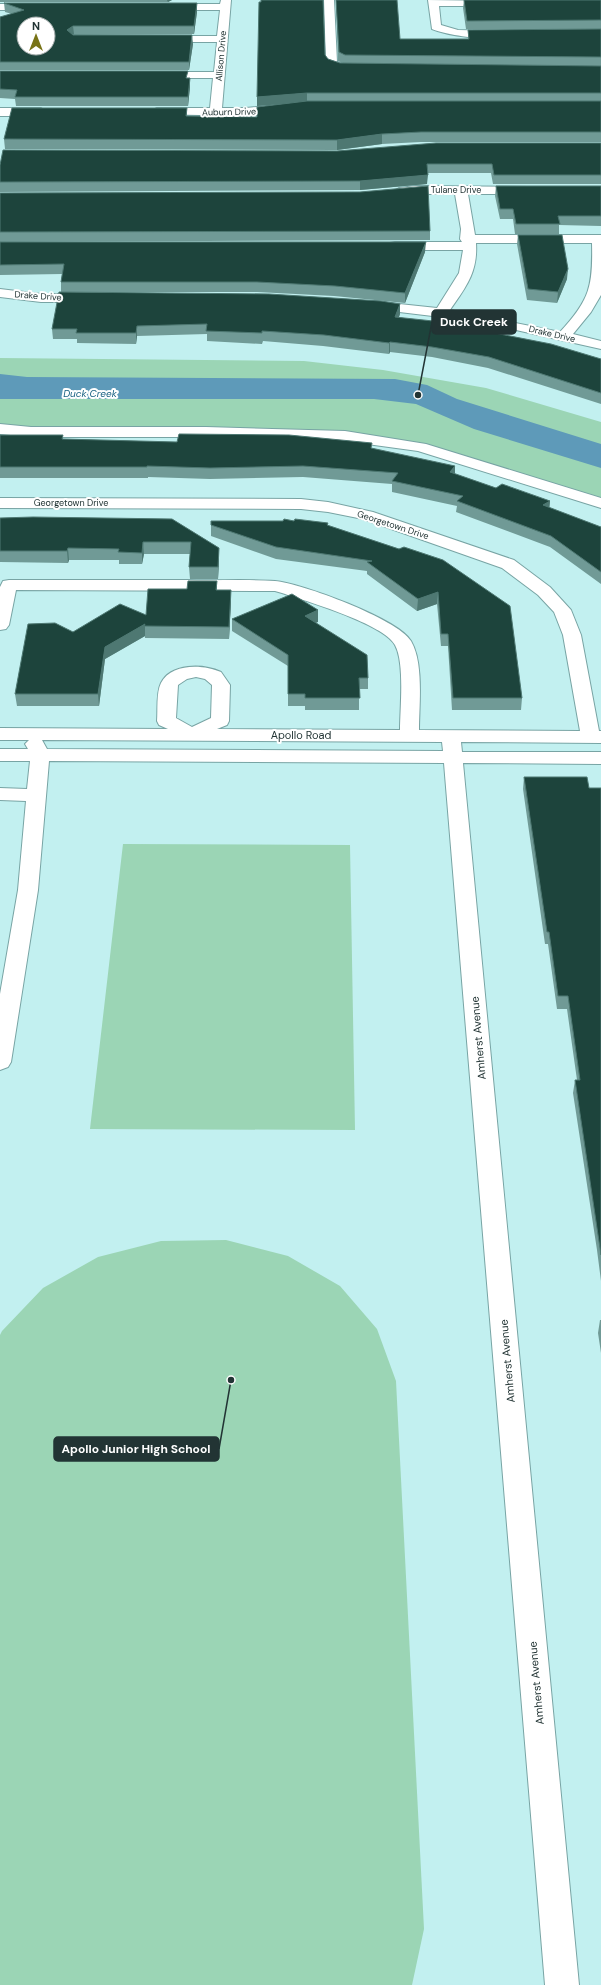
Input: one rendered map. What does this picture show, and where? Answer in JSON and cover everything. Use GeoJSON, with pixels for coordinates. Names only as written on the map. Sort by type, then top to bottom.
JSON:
{"type":"FeatureCollection","features":[{"type":"Feature","properties":{"kind":"street"},"geometry":{"type":"LineString","coordinates":[[329,0],[332,64],[344,68],[366,70]]}},
{"type":"Feature","properties":{"kind":"street"},"geometry":{"type":"LineString","coordinates":[[505,3],[433,1],[436,27],[444,31],[458,34],[505,34]]}},
{"type":"Feature","properties":{"kind":"street"},"geometry":{"type":"LineString","coordinates":[[156,7],[226,4]]}},
{"type":"Feature","properties":{"kind":"street","name":"Allison Drive"},"geometry":{"type":"LineString","coordinates":[[216,112],[226,4]]}},
{"type":"Feature","properties":{"kind":"street"},"geometry":{"type":"LineString","coordinates":[[0,7],[47,7]]}},
{"type":"Feature","properties":{"kind":"street"},"geometry":{"type":"LineString","coordinates":[[152,39],[223,39]]}},
{"type":"Feature","properties":{"kind":"street"},"geometry":{"type":"LineString","coordinates":[[149,75],[220,75]]}},
{"type":"Feature","properties":{"kind":"street","name":"Auburn Drive"},"geometry":{"type":"LineString","coordinates":[[147,112],[246,112],[300,107]]}},
{"type":"Feature","properties":{"kind":"street"},"geometry":{"type":"LineString","coordinates":[[0,112],[54,112]]}},
{"type":"Feature","properties":{"kind":"street","name":"Tulane Drive"},"geometry":{"type":"LineString","coordinates":[[388,193],[416,190],[539,190]]}},
{"type":"Feature","properties":{"kind":"street"},"geometry":{"type":"LineString","coordinates":[[441,313],[463,280],[469,266],[468,243],[461,190]]}},
{"type":"Feature","properties":{"kind":"street"},"geometry":{"type":"LineString","coordinates":[[381,246],[600,239],[599,278],[593,296],[583,316],[563,337]]}},
{"type":"Feature","properties":{"kind":"street","name":"Drake Drive"},"geometry":{"type":"LineString","coordinates":[[0,293],[42,298],[97,298]]}},
{"type":"Feature","properties":{"kind":"street","name":"Drake Drive"},"geometry":{"type":"LineString","coordinates":[[356,304],[441,313],[516,326],[601,345]]}},
{"type":"Feature","properties":{"kind":"street"},"geometry":{"type":"LineString","coordinates":[[0,429],[31,432],[206,432],[345,436],[420,447],[601,503]]}},
{"type":"Feature","properties":{"kind":"street","name":"Georgetown Drive"},"geometry":{"type":"LineString","coordinates":[[0,503],[301,504],[328,506],[367,515],[508,564],[544,591],[562,610],[572,635],[596,737]]}},
{"type":"Feature","properties":{"kind":"street"},"geometry":{"type":"LineString","coordinates":[[0,625],[9,585],[276,586],[290,589],[346,610],[389,629],[403,642],[408,658],[410,736]]}},
{"type":"Feature","properties":{"kind":"street"},"geometry":{"type":"LineString","coordinates":[[0,1062],[28,890],[35,795],[40,756],[36,745],[6,734]]}},
{"type":"Feature","properties":{"kind":"street","name":"Apollo Road"},"geometry":{"type":"LineString","coordinates":[[6,734],[410,736],[452,747],[601,758]]}},
{"type":"Feature","properties":{"kind":"street"},"geometry":{"type":"LineString","coordinates":[[191,757],[192,734]]}},
{"type":"Feature","properties":{"kind":"street","name":"Apollo Road"},"geometry":{"type":"LineString","coordinates":[[0,755],[191,757],[452,747],[596,737]]}},
{"type":"Feature","properties":{"kind":"street","name":"Amherst Avenue"},"geometry":{"type":"LineString","coordinates":[[452,747],[562,1985]]}},
{"type":"Feature","properties":{"kind":"street"},"geometry":{"type":"LineString","coordinates":[[0,794],[35,795]]}},
{"type":"Feature","properties":{"kind":"green space"},"geometry":{"type":"Polygon","coordinates":[[[0,358],[304,361],[383,370],[486,388],[601,422],[601,505],[409,448],[333,438],[0,433],[0,358]]]}},
{"type":"Feature","properties":{"kind":"green space"},"geometry":{"type":"Polygon","coordinates":[[[123,844],[350,845],[355,1130],[90,1129],[123,844]]]}},
{"type":"Feature","properties":{"kind":"green space"},"geometry":{"type":"Polygon","coordinates":[[[226,1240],[288,1256],[340,1286],[377,1329],[396,1381],[424,1929],[412,1985],[0,1985],[0,1335],[2,1331],[43,1288],[98,1257],[161,1241],[226,1240]]]}},
{"type":"Feature","properties":{"kind":"water"},"geometry":{"type":"Polygon","coordinates":[[[0,374],[27,377],[395,379],[427,385],[457,399],[601,444],[601,468],[474,429],[416,404],[374,399],[0,399],[0,374]]]}},
{"type":"Feature","properties":{"kind":"building"},"geometry":{"type":"Polygon","coordinates":[[[261,0],[323,0],[325,55],[328,59],[340,63],[601,66],[601,93],[307,93],[257,97],[259,2],[261,2],[261,0]]]}},
{"type":"Feature","properties":{"kind":"building"},"geometry":{"type":"Polygon","coordinates":[[[336,0],[397,0],[400,39],[469,39],[468,30],[601,29],[601,57],[345,55],[339,52],[336,0]]]}},
{"type":"Feature","properties":{"kind":"building"},"geometry":{"type":"Polygon","coordinates":[[[464,0],[601,0],[601,20],[467,21],[464,0]]]}},
{"type":"Feature","properties":{"kind":"building"},"geometry":{"type":"Polygon","coordinates":[[[4,3],[197,3],[194,26],[73,26],[67,30],[73,35],[192,35],[189,62],[0,62],[0,17],[24,10],[4,3]]]}},
{"type":"Feature","properties":{"kind":"building"},"geometry":{"type":"Polygon","coordinates":[[[0,71],[188,71],[186,78],[190,78],[188,97],[15,97],[17,90],[0,89],[0,71]]]}},
{"type":"Feature","properties":{"kind":"building"},"geometry":{"type":"Polygon","coordinates":[[[307,101],[601,101],[601,132],[421,132],[382,134],[337,140],[4,139],[12,108],[187,108],[186,116],[257,117],[257,107],[307,101]]]}},
{"type":"Feature","properties":{"kind":"building"},"geometry":{"type":"Polygon","coordinates":[[[436,143],[601,143],[601,175],[494,175],[492,164],[427,164],[428,175],[360,181],[0,182],[0,165],[3,150],[337,151],[436,143]]]}},
{"type":"Feature","properties":{"kind":"building"},"geometry":{"type":"Polygon","coordinates":[[[428,186],[430,231],[0,232],[0,193],[360,192],[428,186]]]}},
{"type":"Feature","properties":{"kind":"building"},"geometry":{"type":"Polygon","coordinates":[[[496,186],[601,186],[601,216],[558,216],[560,224],[516,224],[513,209],[500,209],[496,186]]]}},
{"type":"Feature","properties":{"kind":"building"},"geometry":{"type":"Polygon","coordinates":[[[518,235],[562,235],[568,269],[558,292],[528,289],[518,235]]]}},
{"type":"Feature","properties":{"kind":"building"},"geometry":{"type":"Polygon","coordinates":[[[0,242],[426,242],[405,293],[335,286],[257,282],[61,282],[64,264],[0,265],[0,242]]]}},
{"type":"Feature","properties":{"kind":"building"},"geometry":{"type":"Polygon","coordinates":[[[59,292],[269,294],[381,301],[400,304],[395,317],[433,321],[551,344],[601,359],[601,393],[489,357],[432,347],[390,342],[324,335],[262,331],[262,333],[206,331],[207,324],[137,326],[136,333],[76,333],[77,329],[52,329],[59,292]]]}},
{"type":"Feature","properties":{"kind":"building"},"geometry":{"type":"Polygon","coordinates":[[[179,434],[289,435],[372,443],[371,448],[455,466],[450,472],[496,488],[502,484],[550,501],[543,505],[601,527],[601,572],[551,536],[457,501],[463,496],[392,481],[398,473],[303,466],[210,468],[147,466],[0,467],[0,435],[63,435],[62,439],[177,442],[179,434]]]}},
{"type":"Feature","properties":{"kind":"building"},"geometry":{"type":"Polygon","coordinates":[[[0,518],[172,519],[219,548],[218,567],[189,567],[191,542],[143,542],[142,553],[118,552],[119,549],[68,548],[67,551],[0,551],[0,518]]]}},
{"type":"Feature","properties":{"kind":"building"},"geometry":{"type":"Polygon","coordinates":[[[284,519],[328,523],[327,525],[399,549],[404,547],[443,560],[510,606],[522,698],[453,698],[448,634],[441,634],[438,592],[418,599],[367,562],[372,561],[276,547],[211,525],[211,521],[283,521],[284,519]]]}},
{"type":"Feature","properties":{"kind":"building"},"geometry":{"type":"Polygon","coordinates":[[[188,581],[217,581],[216,590],[231,590],[229,627],[144,626],[145,624],[105,647],[98,694],[15,694],[28,624],[55,623],[73,632],[120,604],[146,615],[148,589],[187,589],[188,581]]]}},
{"type":"Feature","properties":{"kind":"building"},"geometry":{"type":"Polygon","coordinates":[[[292,594],[318,610],[305,616],[367,655],[368,678],[359,678],[360,698],[305,698],[305,694],[288,694],[288,655],[232,619],[292,594]]]}},
{"type":"Feature","properties":{"kind":"building"},"geometry":{"type":"Polygon","coordinates":[[[524,777],[587,777],[589,788],[601,788],[601,1255],[575,1080],[580,1080],[568,996],[558,996],[524,777]]]}},
{"type":"Feature","properties":{"kind":"place","name":"Duck Creek"},"geometry":{"type":"Point","coordinates":[418,395]}},
{"type":"Feature","properties":{"kind":"place","name":"Apollo Junior High School"},"geometry":{"type":"Point","coordinates":[231,1380]}}]}
